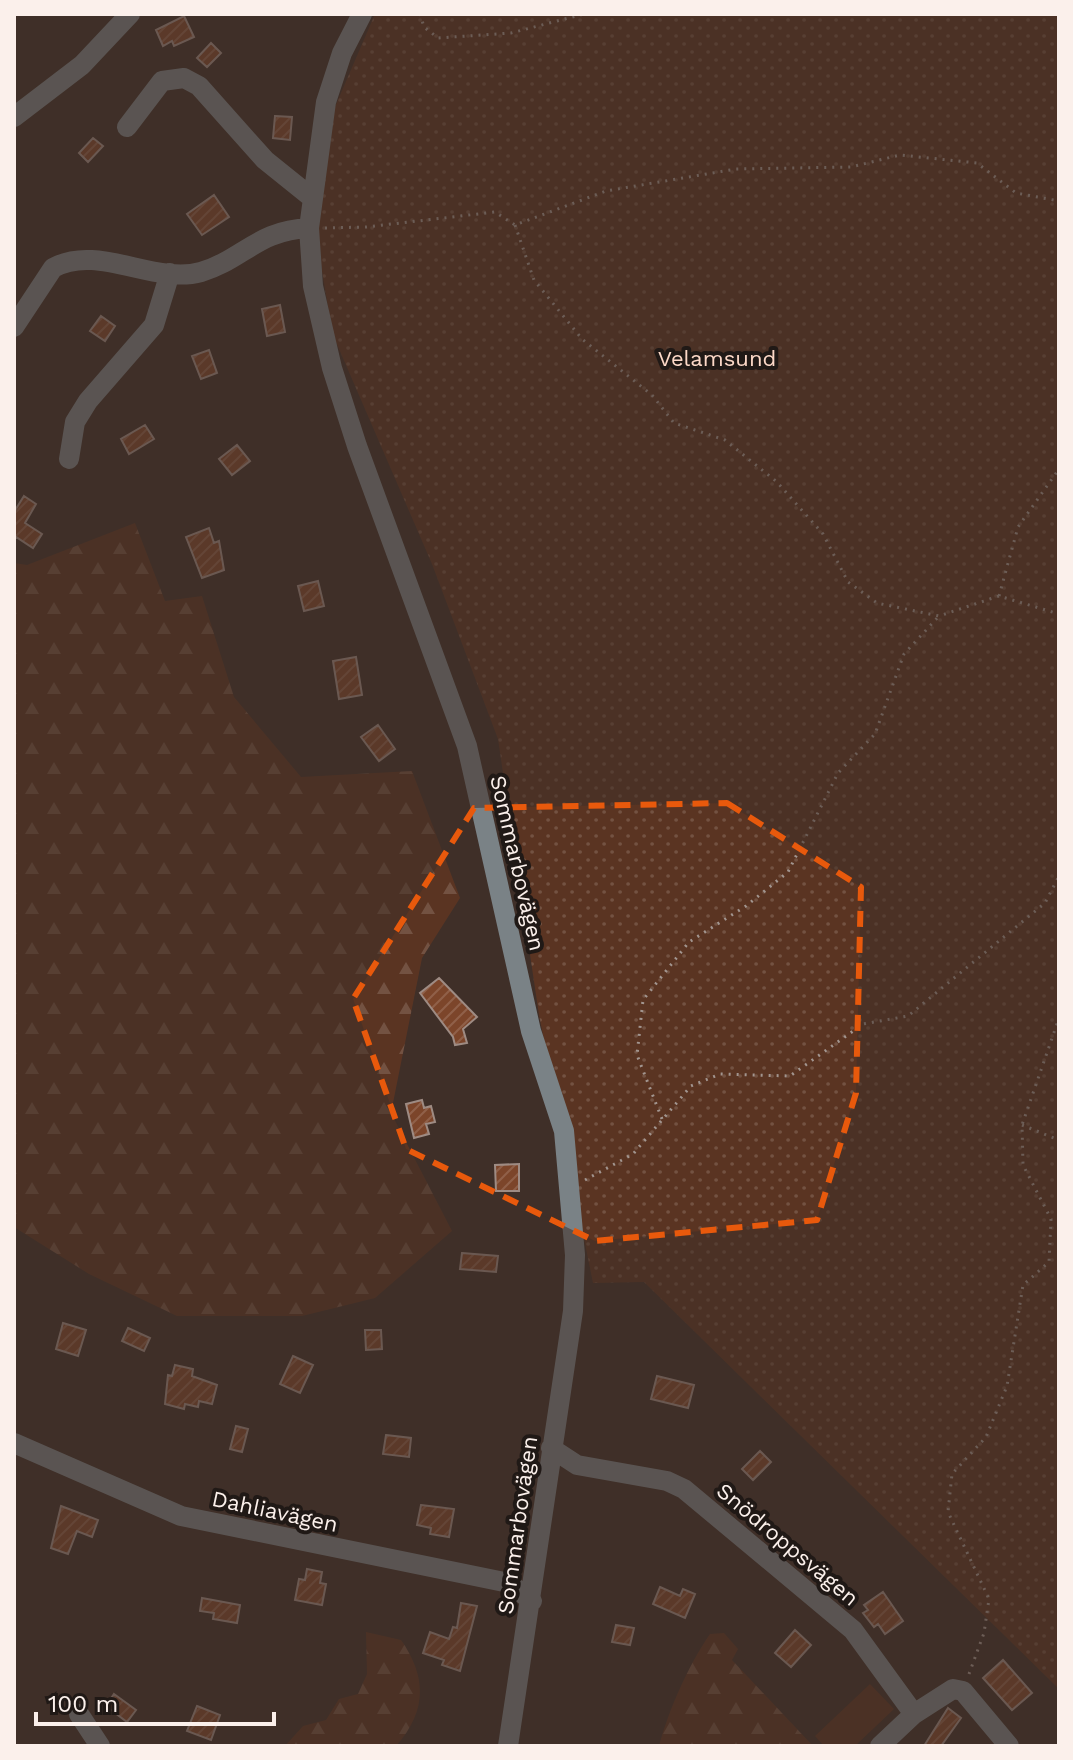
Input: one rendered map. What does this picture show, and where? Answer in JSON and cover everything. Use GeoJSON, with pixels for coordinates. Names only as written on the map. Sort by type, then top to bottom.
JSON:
{"type":"FeatureCollection","features":[{"type":"Feature","properties":{"kind":"street"},"geometry":{"type":"LineString","coordinates":[[14,117],[82,65],[130,14]]}},
{"type":"Feature","properties":{"kind":"street","name":"Sommarbovägen"},"geometry":{"type":"LineString","coordinates":[[362,14],[342,53],[326,102],[311,197],[309,228],[313,286],[336,381],[403,578],[467,746],[531,1031],[564,1131],[575,1255],[573,1311],[508,1746]]}},
{"type":"Feature","properties":{"kind":"street"},"geometry":{"type":"LineString","coordinates":[[127,127],[162,81],[184,78],[199,86],[265,160],[311,197]]}},
{"type":"Feature","properties":{"kind":"street"},"geometry":{"type":"LineString","coordinates":[[14,327],[53,268],[62,263],[79,260],[170,273],[200,272],[282,229],[309,228]]}},
{"type":"Feature","properties":{"kind":"street"},"geometry":{"type":"LineString","coordinates":[[69,459],[75,422],[88,401],[154,325],[168,291],[170,273]]}},
{"type":"Feature","properties":{"kind":"street","name":"Dahliavägen"},"geometry":{"type":"LineString","coordinates":[[14,1443],[181,1516],[509,1583],[532,1601]]}},
{"type":"Feature","properties":{"kind":"street","name":"Snödroppsvägen"},"geometry":{"type":"LineString","coordinates":[[551,1448],[577,1465],[667,1481],[684,1489],[853,1630],[914,1714]]}},
{"type":"Feature","properties":{"kind":"street"},"geometry":{"type":"LineString","coordinates":[[880,1746],[914,1714],[953,1689],[963,1691],[1009,1746]]}},
{"type":"Feature","properties":{"kind":"street"},"geometry":{"type":"LineString","coordinates":[[79,1714],[100,1746]]}},
{"type":"Feature","properties":{"kind":"path"},"geometry":{"type":"LineString","coordinates":[[420,14],[424,27],[438,38],[511,33],[584,14]]}},
{"type":"Feature","properties":{"kind":"path"},"geometry":{"type":"LineString","coordinates":[[515,225],[606,191],[736,169],[851,167],[900,155],[977,163],[1016,193],[1059,201]]}},
{"type":"Feature","properties":{"kind":"path"},"geometry":{"type":"LineString","coordinates":[[309,228],[366,227],[495,212],[515,225],[534,280],[582,339],[652,395],[674,423],[725,440],[777,482],[823,534],[848,582],[877,603],[939,616]]}},
{"type":"Feature","properties":{"kind":"path"},"geometry":{"type":"LineString","coordinates":[[999,596],[1018,527],[1059,469]]}},
{"type":"Feature","properties":{"kind":"path"},"geometry":{"type":"LineString","coordinates":[[662,1119],[637,1055],[643,1000],[689,942],[746,906],[788,872],[838,773],[875,734],[904,654],[939,616],[999,596],[1059,614]]}},
{"type":"Feature","properties":{"kind":"path"},"geometry":{"type":"LineString","coordinates":[[569,1188],[633,1154],[691,1086],[720,1074],[790,1076],[863,1024],[908,1016],[1045,903],[1059,876]]}},
{"type":"Feature","properties":{"kind":"path"},"geometry":{"type":"LineString","coordinates":[[963,1691],[984,1633],[989,1599],[948,1512],[952,1474],[986,1437],[1007,1386],[1023,1285],[1049,1262],[1051,1219],[1023,1165],[1022,1125],[1059,1018]]}},
{"type":"Feature","properties":{"kind":"path"},"geometry":{"type":"LineString","coordinates":[[1022,1125],[1059,1140]]}},
{"type":"Feature","properties":{"kind":"highlighted area"},"geometry":{"type":"Polygon","coordinates":[[[727,803],[861,887],[856,1093],[817,1220],[595,1241],[406,1149],[353,999],[474,808],[727,803]]]}},
{"type":"Feature","properties":{"kind":"green space","name":"Velamsund"},"geometry":{"type":"Polygon","coordinates":[[[375,14],[1059,14],[1059,1689],[644,1282],[593,1283],[539,1015],[498,739],[432,564],[333,335],[322,271],[317,240],[335,107],[375,14]]]}},
{"type":"Feature","properties":{"kind":"green space"},"geometry":{"type":"Polygon","coordinates":[[[135,523],[165,601],[202,596],[234,697],[301,777],[412,771],[460,898],[422,958],[391,1113],[452,1231],[375,1298],[302,1316],[177,1316],[89,1274],[14,1227],[14,563],[27,565],[135,523]]]}},
{"type":"Feature","properties":{"kind":"green space"},"geometry":{"type":"Polygon","coordinates":[[[366,1632],[401,1640],[416,1667],[420,1694],[414,1720],[406,1733],[396,1746],[285,1746],[303,1726],[326,1720],[339,1699],[358,1694],[367,1674],[366,1632]]]}},
{"type":"Feature","properties":{"kind":"green space"},"geometry":{"type":"Polygon","coordinates":[[[724,1633],[738,1649],[732,1660],[813,1746],[659,1746],[694,1660],[710,1634],[724,1633]]]}},
{"type":"Feature","properties":{"kind":"green space"},"geometry":{"type":"Polygon","coordinates":[[[870,1684],[894,1709],[855,1746],[824,1746],[815,1736],[870,1684]]]}},
{"type":"Feature","properties":{"kind":"building"},"geometry":{"type":"Polygon","coordinates":[[[184,16],[194,37],[174,46],[172,41],[163,46],[156,30],[184,16]]]}},
{"type":"Feature","properties":{"kind":"building"},"geometry":{"type":"Polygon","coordinates":[[[211,43],[221,53],[207,67],[197,58],[211,43]]]}},
{"type":"Feature","properties":{"kind":"building"},"geometry":{"type":"Polygon","coordinates":[[[275,116],[292,117],[290,140],[273,138],[275,116]]]}},
{"type":"Feature","properties":{"kind":"building"},"geometry":{"type":"Polygon","coordinates":[[[93,138],[103,146],[88,162],[79,153],[93,138]]]}},
{"type":"Feature","properties":{"kind":"building"},"geometry":{"type":"Polygon","coordinates":[[[214,195],[229,217],[202,235],[187,214],[214,195]]]}},
{"type":"Feature","properties":{"kind":"building"},"geometry":{"type":"Polygon","coordinates":[[[280,305],[285,332],[267,336],[262,309],[280,305]]]}},
{"type":"Feature","properties":{"kind":"building"},"geometry":{"type":"Polygon","coordinates":[[[101,316],[115,326],[105,341],[90,331],[101,316]]]}},
{"type":"Feature","properties":{"kind":"building"},"geometry":{"type":"Polygon","coordinates":[[[209,350],[217,373],[201,379],[192,356],[209,350]]]}},
{"type":"Feature","properties":{"kind":"building"},"geometry":{"type":"Polygon","coordinates":[[[145,425],[154,439],[129,454],[121,439],[145,425]]]}},
{"type":"Feature","properties":{"kind":"building"},"geometry":{"type":"Polygon","coordinates":[[[237,445],[250,461],[232,475],[219,459],[237,445]]]}},
{"type":"Feature","properties":{"kind":"building"},"geometry":{"type":"Polygon","coordinates":[[[24,496],[36,504],[25,523],[42,534],[33,548],[16,537],[14,540],[14,512],[24,496]]]}},
{"type":"Feature","properties":{"kind":"building"},"geometry":{"type":"Polygon","coordinates":[[[209,528],[214,543],[219,541],[224,570],[202,578],[186,537],[209,528]]]}},
{"type":"Feature","properties":{"kind":"building"},"geometry":{"type":"Polygon","coordinates":[[[318,581],[324,606],[304,611],[298,586],[318,581]]]}},
{"type":"Feature","properties":{"kind":"building"},"geometry":{"type":"Polygon","coordinates":[[[356,657],[362,695],[339,699],[333,661],[356,657]]]}},
{"type":"Feature","properties":{"kind":"building"},"geometry":{"type":"Polygon","coordinates":[[[378,725],[395,749],[379,761],[361,737],[378,725]]]}},
{"type":"Feature","properties":{"kind":"building"},"geometry":{"type":"Polygon","coordinates":[[[439,978],[477,1017],[463,1029],[467,1043],[455,1045],[453,1037],[420,993],[439,978]]]}},
{"type":"Feature","properties":{"kind":"building"},"geometry":{"type":"Polygon","coordinates":[[[422,1100],[424,1108],[431,1106],[435,1122],[426,1124],[429,1134],[414,1138],[406,1104],[422,1100]]]}},
{"type":"Feature","properties":{"kind":"building"},"geometry":{"type":"Polygon","coordinates":[[[519,1164],[519,1191],[496,1191],[495,1165],[519,1164]]]}},
{"type":"Feature","properties":{"kind":"building"},"geometry":{"type":"Polygon","coordinates":[[[462,1253],[498,1256],[496,1272],[460,1269],[462,1253]]]}},
{"type":"Feature","properties":{"kind":"building"},"geometry":{"type":"Polygon","coordinates":[[[63,1323],[86,1330],[78,1356],[56,1349],[63,1323]]]}},
{"type":"Feature","properties":{"kind":"building"},"geometry":{"type":"Polygon","coordinates":[[[128,1328],[150,1338],[144,1351],[122,1341],[128,1328]]]}},
{"type":"Feature","properties":{"kind":"building"},"geometry":{"type":"Polygon","coordinates":[[[365,1330],[381,1330],[382,1349],[366,1350],[365,1330]]]}},
{"type":"Feature","properties":{"kind":"building"},"geometry":{"type":"Polygon","coordinates":[[[293,1356],[313,1365],[300,1393],[280,1384],[293,1356]]]}},
{"type":"Feature","properties":{"kind":"building"},"geometry":{"type":"Polygon","coordinates":[[[175,1365],[193,1369],[192,1376],[217,1385],[212,1404],[199,1401],[198,1407],[185,1404],[184,1409],[165,1404],[168,1375],[172,1376],[175,1365]]]}},
{"type":"Feature","properties":{"kind":"building"},"geometry":{"type":"Polygon","coordinates":[[[657,1376],[694,1385],[688,1408],[651,1399],[657,1376]]]}},
{"type":"Feature","properties":{"kind":"building"},"geometry":{"type":"Polygon","coordinates":[[[236,1426],[248,1429],[242,1452],[230,1449],[236,1426]]]}},
{"type":"Feature","properties":{"kind":"building"},"geometry":{"type":"Polygon","coordinates":[[[386,1435],[411,1438],[409,1457],[383,1454],[386,1435]]]}},
{"type":"Feature","properties":{"kind":"building"},"geometry":{"type":"Polygon","coordinates":[[[760,1451],[771,1462],[753,1480],[742,1469],[760,1451]]]}},
{"type":"Feature","properties":{"kind":"building"},"geometry":{"type":"Polygon","coordinates":[[[421,1505],[454,1509],[449,1537],[430,1534],[431,1528],[417,1525],[421,1505]]]}},
{"type":"Feature","properties":{"kind":"building"},"geometry":{"type":"Polygon","coordinates":[[[61,1506],[98,1520],[92,1537],[77,1531],[68,1554],[51,1548],[61,1506]]]}},
{"type":"Feature","properties":{"kind":"building"},"geometry":{"type":"Polygon","coordinates":[[[307,1569],[322,1572],[320,1583],[326,1584],[322,1605],[295,1600],[299,1579],[305,1580],[307,1569]]]}},
{"type":"Feature","properties":{"kind":"building"},"geometry":{"type":"Polygon","coordinates":[[[660,1587],[680,1596],[683,1589],[695,1594],[685,1618],[653,1604],[660,1587]]]}},
{"type":"Feature","properties":{"kind":"building"},"geometry":{"type":"Polygon","coordinates":[[[883,1592],[903,1621],[885,1634],[878,1624],[874,1627],[863,1613],[868,1610],[864,1605],[883,1592]]]}},
{"type":"Feature","properties":{"kind":"building"},"geometry":{"type":"Polygon","coordinates":[[[202,1598],[240,1605],[237,1623],[213,1619],[214,1613],[200,1611],[202,1598]]]}},
{"type":"Feature","properties":{"kind":"building"},"geometry":{"type":"Polygon","coordinates":[[[461,1603],[477,1606],[460,1671],[442,1665],[444,1660],[423,1653],[430,1632],[449,1639],[453,1627],[457,1628],[461,1603]]]}},
{"type":"Feature","properties":{"kind":"building"},"geometry":{"type":"Polygon","coordinates":[[[616,1625],[634,1628],[630,1645],[612,1642],[616,1625]]]}},
{"type":"Feature","properties":{"kind":"building"},"geometry":{"type":"Polygon","coordinates":[[[795,1630],[811,1645],[791,1667],[775,1653],[795,1630]]]}},
{"type":"Feature","properties":{"kind":"building"},"geometry":{"type":"Polygon","coordinates":[[[1003,1660],[1032,1693],[1012,1710],[983,1678],[1003,1660]]]}},
{"type":"Feature","properties":{"kind":"building"},"geometry":{"type":"Polygon","coordinates":[[[114,1694],[136,1710],[127,1722],[106,1706],[114,1694]]]}},
{"type":"Feature","properties":{"kind":"building"},"geometry":{"type":"Polygon","coordinates":[[[197,1706],[220,1715],[211,1740],[187,1731],[197,1706]]]}},
{"type":"Feature","properties":{"kind":"building"},"geometry":{"type":"Polygon","coordinates":[[[948,1708],[961,1718],[941,1746],[924,1746],[948,1708]]]}}]}
